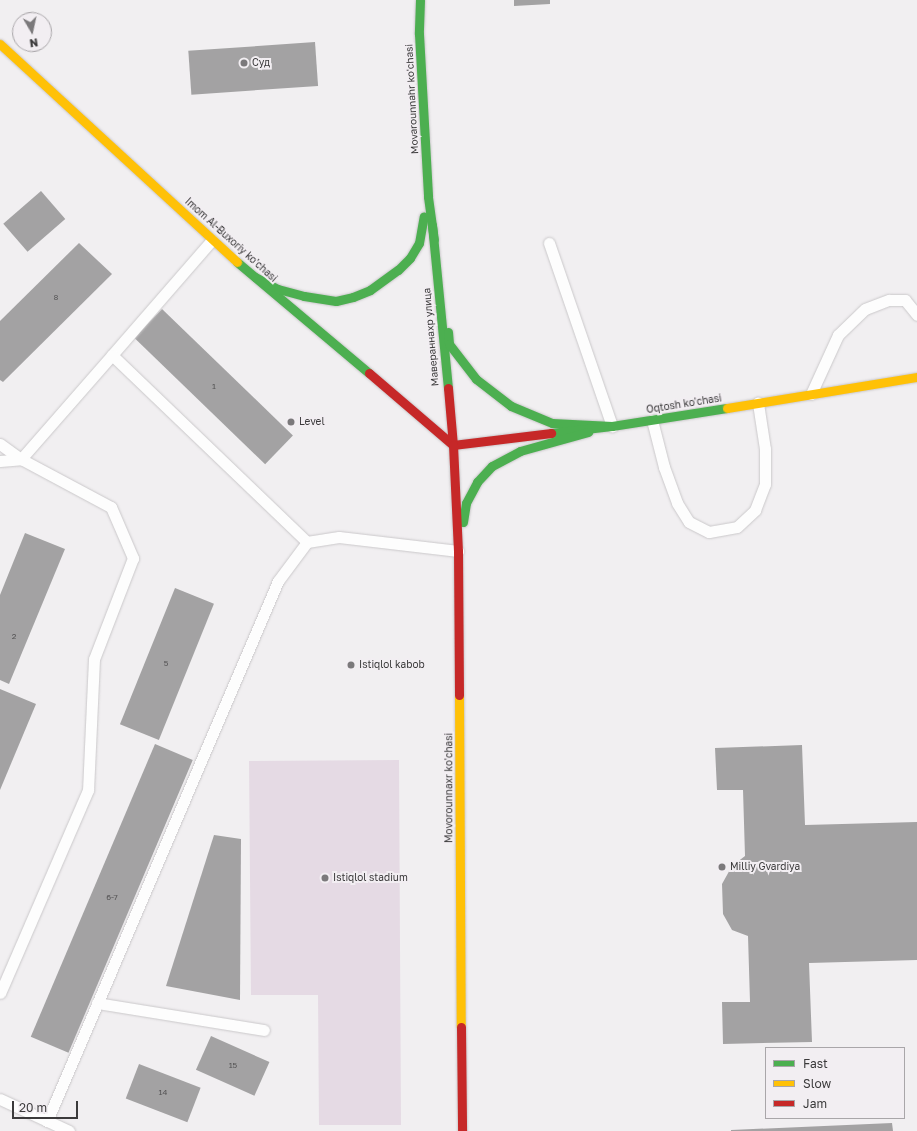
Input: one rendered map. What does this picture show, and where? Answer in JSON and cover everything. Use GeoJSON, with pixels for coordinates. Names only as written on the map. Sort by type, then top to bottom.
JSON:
{"type":"FeatureCollection","features":[{"type":"Feature","properties":{"kind":"main road","name":"Movarounnahr ko'chasi"},"geometry":{"type":"LineString","coordinates":[[420,0],[420,34],[428,197]]}},
{"type":"Feature","properties":{"kind":"main road","name":"Imom Al-Buxoriy ko'chasi"},"geometry":{"type":"LineString","coordinates":[[0,44],[212,240],[453,446]]}},
{"type":"Feature","properties":{"kind":"main road"},"geometry":{"type":"LineString","coordinates":[[428,197],[450,344],[476,379],[511,406],[552,423],[612,426]]}},
{"type":"Feature","properties":{"kind":"main road"},"geometry":{"type":"LineString","coordinates":[[255,277],[278,289],[320,299],[336,300],[353,297],[370,290],[398,270],[410,258],[419,243],[428,197]]}},
{"type":"Feature","properties":{"kind":"main road","name":"Мавераннахр улица"},"geometry":{"type":"LineString","coordinates":[[432,226],[453,446]]}},
{"type":"Feature","properties":{"kind":"main road","name":"Oqtosh ko'chasi"},"geometry":{"type":"LineString","coordinates":[[453,446],[612,426],[917,378]]}},
{"type":"Feature","properties":{"kind":"main road"},"geometry":{"type":"LineString","coordinates":[[458,551],[466,502],[477,482],[492,466],[520,451],[550,441],[612,426]]}},
{"type":"Feature","properties":{"kind":"main road","name":"Movorounnaxr ko'chasi"},"geometry":{"type":"LineString","coordinates":[[453,446],[458,551],[462,1131]]}},
{"type":"Feature","properties":{"kind":"lane"},"geometry":{"type":"LineString","coordinates":[[0,461],[21,459],[212,240]]}},
{"type":"Feature","properties":{"kind":"lane"},"geometry":{"type":"LineString","coordinates":[[549,243],[612,426]]}},
{"type":"Feature","properties":{"kind":"lane"},"geometry":{"type":"LineString","coordinates":[[811,394],[838,335],[865,309],[889,300],[905,300],[917,315]]}},
{"type":"Feature","properties":{"kind":"lane"},"geometry":{"type":"LineString","coordinates":[[112,355],[308,542]]}},
{"type":"Feature","properties":{"kind":"lane"},"geometry":{"type":"LineString","coordinates":[[652,420],[664,467],[677,503],[689,522],[709,532],[737,527],[755,510],[765,484],[765,449],[758,403]]}},
{"type":"Feature","properties":{"kind":"lane"},"geometry":{"type":"LineString","coordinates":[[0,444],[21,459],[111,507],[133,558],[94,660],[88,790],[0,993]]}},
{"type":"Feature","properties":{"kind":"lane"},"geometry":{"type":"LineString","coordinates":[[47,1121],[278,581],[308,542],[339,537],[458,551]]}},
{"type":"Feature","properties":{"kind":"lane"},"geometry":{"type":"LineString","coordinates":[[97,1003],[264,1030]]}},
{"type":"Feature","properties":{"kind":"lane"},"geometry":{"type":"LineString","coordinates":[[0,1099],[69,1131]]}},
{"type":"Feature","properties":{"kind":"shaded area","name":"Istiqlol stadium"},"geometry":{"type":"Polygon","coordinates":[[[399,760],[401,1125],[319,1125],[318,995],[251,995],[249,761],[399,760]]]}},
{"type":"Feature","properties":{"kind":"building"},"geometry":{"type":"Polygon","coordinates":[[[514,0],[550,0],[550,4],[514,6],[514,0]]]}},
{"type":"Feature","properties":{"kind":"building"},"geometry":{"type":"Polygon","coordinates":[[[315,42],[318,86],[191,95],[188,51],[315,42]]]}},
{"type":"Feature","properties":{"kind":"building"},"geometry":{"type":"Polygon","coordinates":[[[41,191],[65,219],[28,252],[3,224],[41,191]]]}},
{"type":"Feature","properties":{"kind":"building"},"geometry":{"type":"Polygon","coordinates":[[[79,243],[112,274],[3,382],[0,380],[0,321],[79,243]]]}},
{"type":"Feature","properties":{"kind":"building"},"geometry":{"type":"Polygon","coordinates":[[[162,309],[293,435],[265,464],[134,338],[162,309]]]}},
{"type":"Feature","properties":{"kind":"building"},"geometry":{"type":"Polygon","coordinates":[[[25,533],[65,549],[9,684],[0,680],[0,595],[25,533]]]}},
{"type":"Feature","properties":{"kind":"building"},"geometry":{"type":"Polygon","coordinates":[[[175,588],[214,604],[159,740],[120,724],[175,588]]]}},
{"type":"Feature","properties":{"kind":"building"},"geometry":{"type":"Polygon","coordinates":[[[0,689],[36,704],[0,790],[0,689]]]}},
{"type":"Feature","properties":{"kind":"building"},"geometry":{"type":"Polygon","coordinates":[[[155,744],[193,760],[68,1053],[31,1037],[155,744]]]}},
{"type":"Feature","properties":{"kind":"building"},"geometry":{"type":"Polygon","coordinates":[[[802,745],[805,825],[917,822],[917,960],[809,963],[812,1042],[723,1044],[722,1002],[750,1002],[748,936],[732,930],[723,914],[722,884],[732,866],[745,856],[743,790],[717,790],[715,748],[802,745]]]}},
{"type":"Feature","properties":{"kind":"building"},"geometry":{"type":"Polygon","coordinates":[[[214,835],[241,839],[240,1000],[166,986],[214,835]]]}},
{"type":"Feature","properties":{"kind":"building"},"geometry":{"type":"Polygon","coordinates":[[[211,1036],[269,1062],[254,1096],[196,1070],[211,1036]]]}},
{"type":"Feature","properties":{"kind":"building"},"geometry":{"type":"Polygon","coordinates":[[[139,1064],[201,1088],[187,1122],[126,1099],[139,1064]]]}},
{"type":"Feature","properties":{"kind":"building"},"geometry":{"type":"Polygon","coordinates":[[[892,1123],[893,1131],[731,1131],[731,1130],[892,1123]]]}},
{"type":"Feature","properties":{"kind":"traffic: fast"},"geometry":{"type":"LineString","coordinates":[[420,0],[419,34],[428,197],[434,240]]}},
{"type":"Feature","properties":{"kind":"traffic: fast"},"geometry":{"type":"LineString","coordinates":[[255,277],[278,289],[304,296],[336,301],[353,297],[370,290],[398,270],[410,258],[419,243],[424,216]]}},
{"type":"Feature","properties":{"kind":"traffic: fast"},"geometry":{"type":"LineString","coordinates":[[432,225],[448,388]]}},
{"type":"Feature","properties":{"kind":"traffic: fast"},"geometry":{"type":"LineString","coordinates":[[237,262],[369,373]]}},
{"type":"Feature","properties":{"kind":"traffic: fast"},"geometry":{"type":"LineString","coordinates":[[448,332],[449,344],[476,379],[511,406],[552,423],[612,426]]}},
{"type":"Feature","properties":{"kind":"traffic: fast"},"geometry":{"type":"LineString","coordinates":[[551,433],[612,426],[727,408]]}},
{"type":"Feature","properties":{"kind":"traffic: fast"},"geometry":{"type":"LineString","coordinates":[[463,522],[466,503],[477,482],[492,466],[520,451],[588,432]]}},
{"type":"Feature","properties":{"kind":"traffic: slow"},"geometry":{"type":"LineString","coordinates":[[0,44],[237,262]]}},
{"type":"Feature","properties":{"kind":"traffic: slow"},"geometry":{"type":"LineString","coordinates":[[727,408],[917,377]]}},
{"type":"Feature","properties":{"kind":"traffic: slow"},"geometry":{"type":"LineString","coordinates":[[459,695],[461,1027]]}},
{"type":"Feature","properties":{"kind":"traffic: jam"},"geometry":{"type":"LineString","coordinates":[[369,373],[453,445],[551,433]]}},
{"type":"Feature","properties":{"kind":"traffic: jam"},"geometry":{"type":"LineString","coordinates":[[448,388],[453,445],[458,551],[459,695]]}},
{"type":"Feature","properties":{"kind":"traffic: jam"},"geometry":{"type":"LineString","coordinates":[[461,1027],[462,1131]]}},
{"type":"Feature","properties":{"kind":"place","name":"Суд"},"geometry":{"type":"Point","coordinates":[244,63]}},
{"type":"Feature","properties":{"kind":"place","name":"Level"},"geometry":{"type":"Point","coordinates":[291,422]}},
{"type":"Feature","properties":{"kind":"place","name":"Istiqlol kabob"},"geometry":{"type":"Point","coordinates":[351,665]}},
{"type":"Feature","properties":{"kind":"place","name":"Milliy Gvardiya"},"geometry":{"type":"Point","coordinates":[722,867]}},
{"type":"Feature","properties":{"kind":"place","name":"Istiqlol stadium"},"geometry":{"type":"Point","coordinates":[325,878]}}]}
